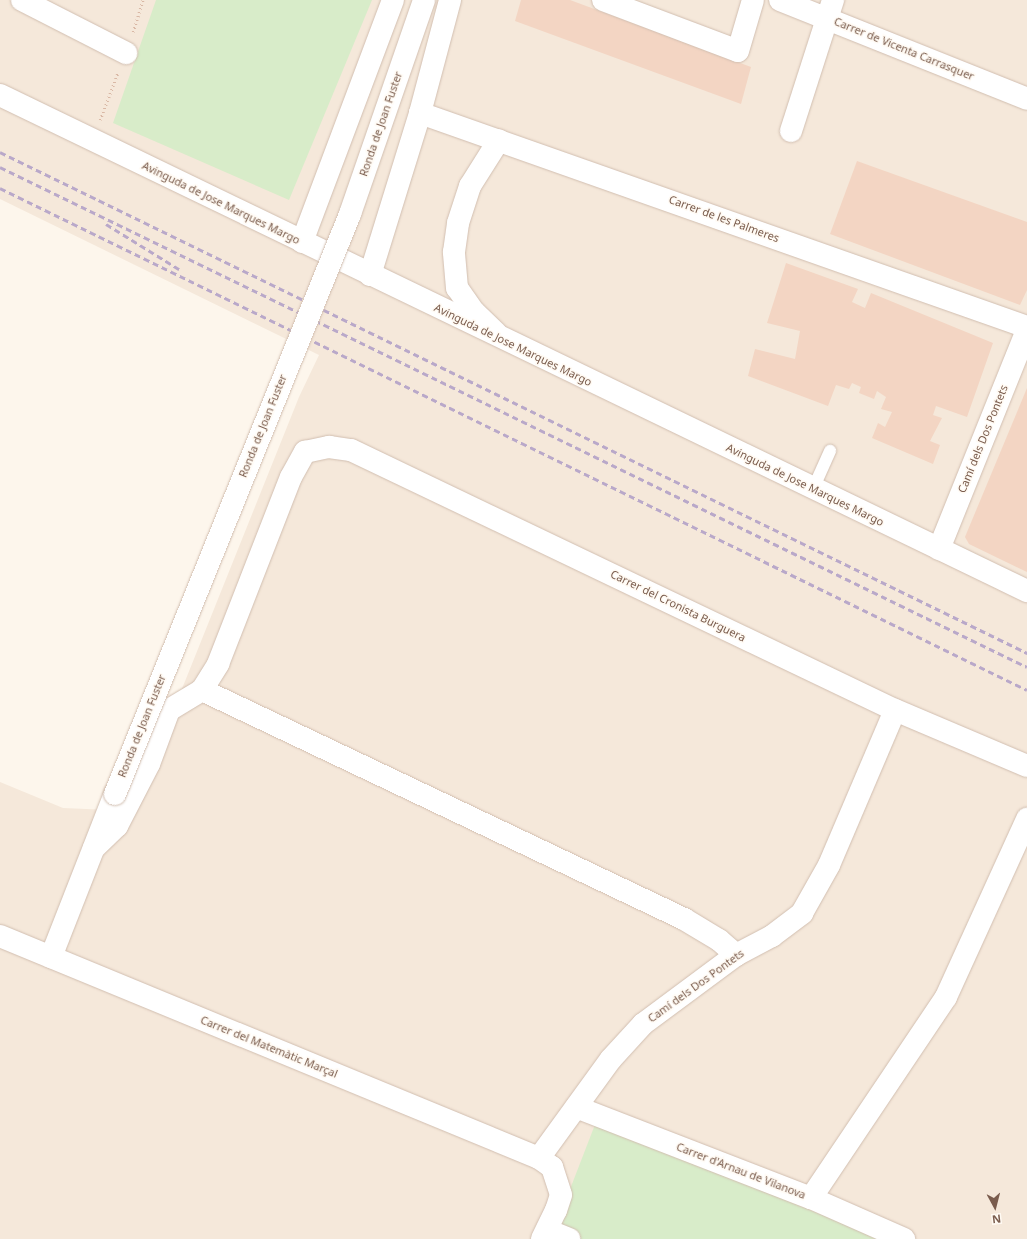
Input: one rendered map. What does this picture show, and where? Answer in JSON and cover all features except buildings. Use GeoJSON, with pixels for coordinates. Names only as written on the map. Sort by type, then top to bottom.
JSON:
{"type":"FeatureCollection","features":[{"type":"Feature","properties":{"kind":"street"},"geometry":{"type":"LineString","coordinates":[[22,0],[126,53]]}},
{"type":"Feature","properties":{"kind":"street"},"geometry":{"type":"LineString","coordinates":[[302,242],[393,0]]}},
{"type":"Feature","properties":{"kind":"street","name":"Ronda de Joan Fuster"},"geometry":{"type":"LineString","coordinates":[[51,957],[115,794],[350,214],[424,0]]}},
{"type":"Feature","properties":{"kind":"street"},"geometry":{"type":"LineString","coordinates":[[370,275],[420,113],[450,0]]}},
{"type":"Feature","properties":{"kind":"street"},"geometry":{"type":"LineString","coordinates":[[603,0],[738,51],[753,0]]}},
{"type":"Feature","properties":{"kind":"street","name":"Carrer de Vicenta Carrasquer"},"geometry":{"type":"LineString","coordinates":[[780,0],[830,9],[1027,99]]}},
{"type":"Feature","properties":{"kind":"street"},"geometry":{"type":"LineString","coordinates":[[791,131],[830,9]]}},
{"type":"Feature","properties":{"kind":"street","name":"Avinguda de Jose Marques Margo"},"geometry":{"type":"LineString","coordinates":[[0,95],[502,340],[1027,591]]}},
{"type":"Feature","properties":{"kind":"street","name":"Carrer de les Palmeres"},"geometry":{"type":"LineString","coordinates":[[420,113],[1027,328]]}},
{"type":"Feature","properties":{"kind":"street"},"geometry":{"type":"LineString","coordinates":[[499,140],[470,186],[458,223],[454,252],[457,288],[474,312],[502,340]]}},
{"type":"Feature","properties":{"kind":"street","name":"Camí dels Dos Pontets"},"geometry":{"type":"LineString","coordinates":[[939,549],[1027,328]]}},
{"type":"Feature","properties":{"kind":"street","name":"Ronda de Joan Fuster"},"geometry":{"type":"LineString","coordinates":[[94,848],[117,826],[149,764],[169,710],[202,690],[218,664],[291,477],[305,452],[329,446]]}},
{"type":"Feature","properties":{"kind":"street","name":"Carrer del Cronista Burguera"},"geometry":{"type":"LineString","coordinates":[[329,446],[351,450],[895,710],[1027,766]]}},
{"type":"Feature","properties":{"kind":"street"},"geometry":{"type":"LineString","coordinates":[[202,690],[684,919],[719,940],[736,955]]}},
{"type":"Feature","properties":{"kind":"street","name":"Camí dels Dos Pontets"},"geometry":{"type":"LineString","coordinates":[[539,1158],[611,1059],[642,1024],[736,955],[772,936],[802,913],[829,865],[895,710]]}},
{"type":"Feature","properties":{"kind":"street"},"geometry":{"type":"LineString","coordinates":[[811,1198],[946,997],[1027,819]]}},
{"type":"Feature","properties":{"kind":"street","name":"Carrer del Matemàtic Marçal"},"geometry":{"type":"LineString","coordinates":[[0,936],[539,1158]]}},
{"type":"Feature","properties":{"kind":"street","name":"Carrer d'Arnau de Vilanova"},"geometry":{"type":"LineString","coordinates":[[576,1107],[811,1198],[904,1239]]}},
{"type":"Feature","properties":{"kind":"street"},"geometry":{"type":"LineString","coordinates":[[539,1158],[552,1167],[561,1195],[544,1234],[569,1239]]}},
{"type":"Feature","properties":{"kind":"lane"},"geometry":{"type":"LineString","coordinates":[[813,489],[830,451]]}},
{"type":"Feature","properties":{"kind":"shaded area"},"geometry":{"type":"Polygon","coordinates":[[[0,0],[1027,0],[1027,1239],[0,1239],[0,782],[63,808],[133,811],[299,397],[319,355],[0,199],[0,0]]]}},
{"type":"Feature","properties":{"kind":"green space"},"geometry":{"type":"Polygon","coordinates":[[[156,0],[372,0],[289,200],[113,123],[156,0]]]}},
{"type":"Feature","properties":{"kind":"green space"},"geometry":{"type":"Polygon","coordinates":[[[596,1122],[881,1239],[580,1239],[555,1228],[596,1122]]]}},
{"type":"Feature","properties":{"kind":"railway"},"geometry":{"type":"LineString","coordinates":[[0,152],[1027,653]]}},
{"type":"Feature","properties":{"kind":"railway"},"geometry":{"type":"LineString","coordinates":[[0,167],[1027,667]]}},
{"type":"Feature","properties":{"kind":"railway"},"geometry":{"type":"LineString","coordinates":[[0,188],[1027,690]]}},
{"type":"Feature","properties":{"kind":"railway"},"geometry":{"type":"LineString","coordinates":[[106,224],[179,269]]}}]}
